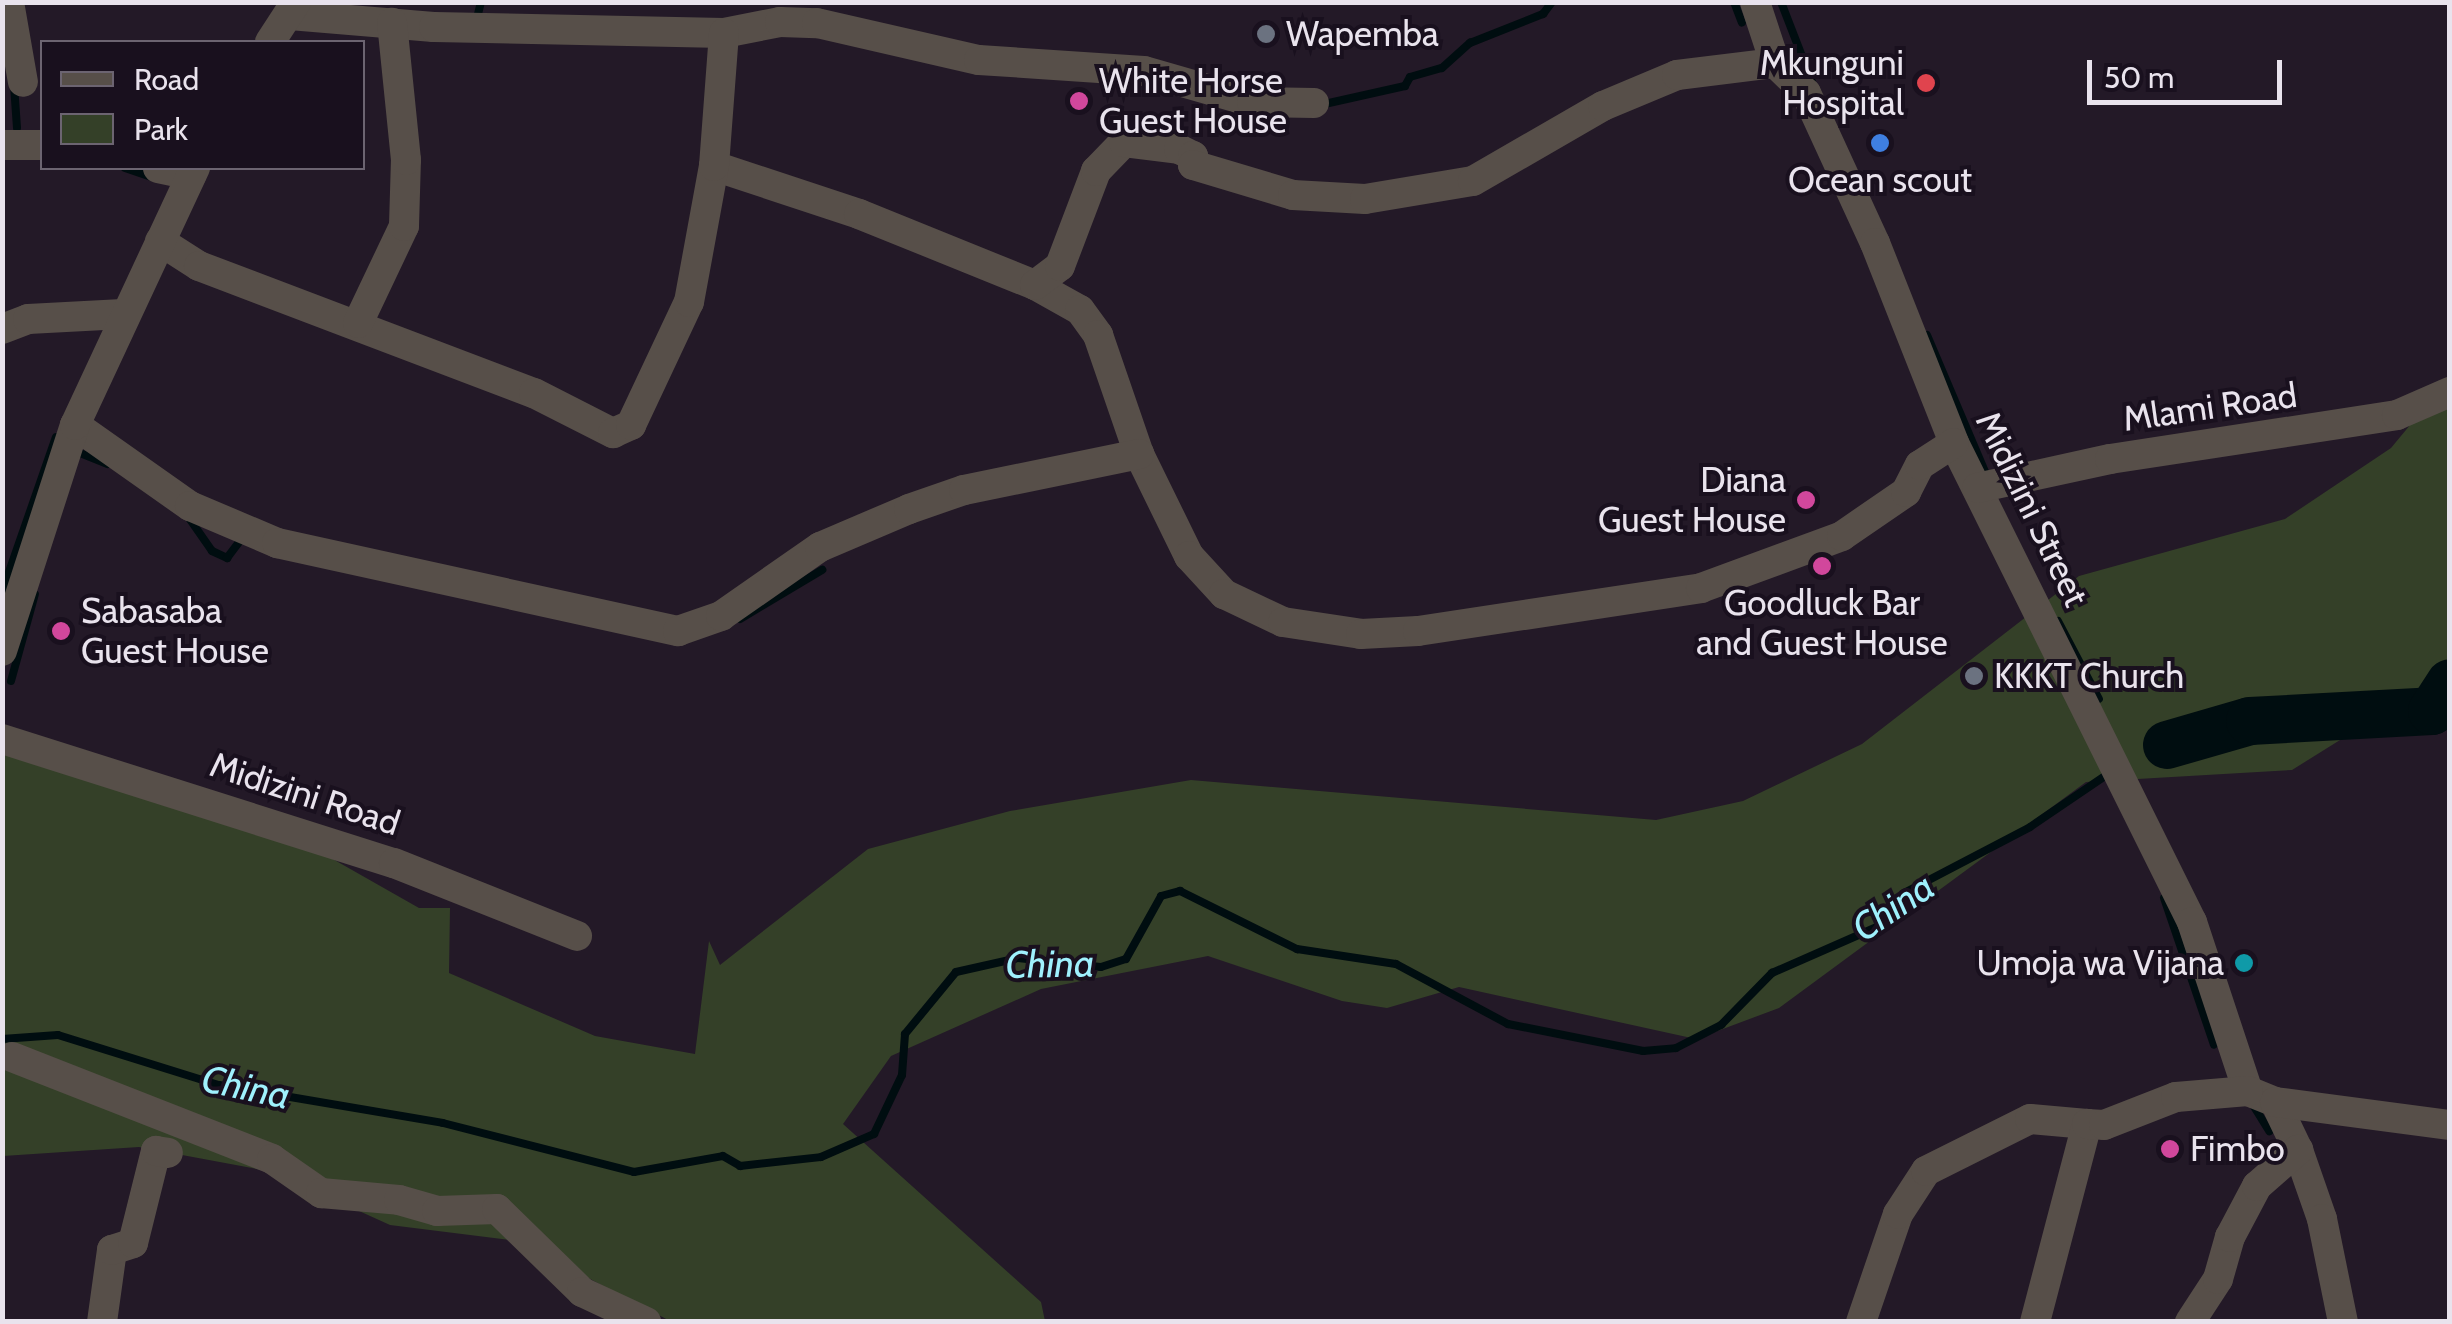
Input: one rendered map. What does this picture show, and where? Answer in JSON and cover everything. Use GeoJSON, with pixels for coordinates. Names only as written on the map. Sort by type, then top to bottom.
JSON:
{"type":"FeatureCollection","features":[{"type":"Feature","properties":{"kind":"street"},"geometry":{"type":"LineString","coordinates":[[10,2],[23,82]]}},
{"type":"Feature","properties":{"kind":"street","name":"Midizini Street"},"geometry":{"type":"LineString","coordinates":[[1755,2],[1775,63],[1806,93],[1922,350],[1954,443],[2194,928],[2262,1097],[2298,1150],[2322,1219],[2342,1322]]}},
{"type":"Feature","properties":{"kind":"street"},"geometry":{"type":"LineString","coordinates":[[271,40],[293,9],[392,23],[493,15],[724,34],[780,22],[817,23],[980,60],[1144,71],[1252,102],[1314,103]]}},
{"type":"Feature","properties":{"kind":"street"},"geometry":{"type":"LineString","coordinates":[[358,322],[404,226],[406,160],[392,23]]}},
{"type":"Feature","properties":{"kind":"street"},"geometry":{"type":"LineString","coordinates":[[160,241],[199,266],[358,322],[614,433],[631,424],[689,302],[714,166],[724,34]]}},
{"type":"Feature","properties":{"kind":"street"},"geometry":{"type":"LineString","coordinates":[[1035,285],[1060,266],[1096,171],[1124,142],[1179,149],[1193,156],[1193,165],[1293,195],[1365,199],[1473,180],[1602,106],[1676,75],[1775,63]]}},
{"type":"Feature","properties":{"kind":"street"},"geometry":{"type":"LineString","coordinates":[[2,145],[40,144]]}},
{"type":"Feature","properties":{"kind":"street"},"geometry":{"type":"LineString","coordinates":[[714,166],[859,214],[1068,300],[1090,321],[1138,454],[1189,556],[1224,594],[1283,622],[1361,634],[1701,588],[1842,536],[1906,492],[1920,464],[1954,443]]}},
{"type":"Feature","properties":{"kind":"street"},"geometry":{"type":"LineString","coordinates":[[2,651],[76,424],[123,314],[193,171]]}},
{"type":"Feature","properties":{"kind":"street"},"geometry":{"type":"LineString","coordinates":[[2,329],[28,319],[123,314]]}},
{"type":"Feature","properties":{"kind":"street","name":"Mlami Road"},"geometry":{"type":"LineString","coordinates":[[1977,488],[2110,458],[2398,416],[2450,392]]}},
{"type":"Feature","properties":{"kind":"street"},"geometry":{"type":"LineString","coordinates":[[76,424],[176,498],[277,543],[678,631],[721,616],[820,547],[909,509],[964,490],[1138,454]]}},
{"type":"Feature","properties":{"kind":"street","name":"Midizini Road"},"geometry":{"type":"LineString","coordinates":[[2,739],[394,862],[577,936]]}},
{"type":"Feature","properties":{"kind":"street"},"geometry":{"type":"LineString","coordinates":[[12,1056],[272,1159],[320,1194],[399,1200],[437,1212],[497,1209],[582,1292],[646,1322]]}},
{"type":"Feature","properties":{"kind":"street"},"geometry":{"type":"LineString","coordinates":[[1861,1322],[1898,1214],[1926,1171],[2030,1118],[2104,1124],[2176,1097],[2262,1097],[2450,1125]]}},
{"type":"Feature","properties":{"kind":"street"},"geometry":{"type":"LineString","coordinates":[[2035,1322],[2087,1124]]}},
{"type":"Feature","properties":{"kind":"street"},"geometry":{"type":"LineString","coordinates":[[2190,1322],[2218,1278],[2230,1237],[2257,1186],[2298,1150]]}},
{"type":"Feature","properties":{"kind":"street"},"geometry":{"type":"LineString","coordinates":[[102,1322],[112,1250],[132,1243],[156,1151],[168,1152]]}},
{"type":"Feature","properties":{"kind":"green space"},"geometry":{"type":"Polygon","coordinates":[[[2449,378],[2449,672],[2292,770],[2086,782],[1779,1008],[1696,1039],[1459,987],[1387,1008],[1342,1001],[1208,956],[1041,989],[891,1056],[843,1124],[1041,1302],[1045,1321],[670,1321],[518,1241],[390,1225],[273,1172],[139,1147],[3,1156],[2,730],[301,841],[419,908],[450,908],[449,973],[595,1036],[695,1054],[709,941],[720,965],[868,849],[1010,811],[1191,780],[1656,820],[1743,801],[1862,744],[2079,576],[2285,519],[2391,448],[2449,378]]]}},
{"type":"Feature","properties":{"kind":"waterway"},"geometry":{"type":"LineString","coordinates":[[477,18],[481,2]]}},
{"type":"Feature","properties":{"kind":"waterway"},"geometry":{"type":"LineString","coordinates":[[1320,105],[1405,86],[1410,77],[1442,68],[1470,43],[1543,14],[1552,2]]}},
{"type":"Feature","properties":{"kind":"waterway"},"geometry":{"type":"LineString","coordinates":[[1734,2],[1742,23]]}},
{"type":"Feature","properties":{"kind":"waterway"},"geometry":{"type":"LineString","coordinates":[[1781,2],[1812,82]]}},
{"type":"Feature","properties":{"kind":"waterway"},"geometry":{"type":"LineString","coordinates":[[14,85],[17,128]]}},
{"type":"Feature","properties":{"kind":"waterway"},"geometry":{"type":"LineString","coordinates":[[131,170],[154,178]]}},
{"type":"Feature","properties":{"kind":"waterway"},"geometry":{"type":"LineString","coordinates":[[1927,335],[1988,479]]}},
{"type":"Feature","properties":{"kind":"waterway"},"geometry":{"type":"LineString","coordinates":[[2,592],[56,437]]}},
{"type":"Feature","properties":{"kind":"waterway"},"geometry":{"type":"LineString","coordinates":[[75,451],[108,464]]}},
{"type":"Feature","properties":{"kind":"waterway"},"geometry":{"type":"LineString","coordinates":[[189,518],[212,551],[227,558],[242,538]]}},
{"type":"Feature","properties":{"kind":"waterway"},"geometry":{"type":"LineString","coordinates":[[740,619],[822,570]]}},
{"type":"Feature","properties":{"kind":"waterway"},"geometry":{"type":"LineString","coordinates":[[11,681],[35,594]]}},
{"type":"Feature","properties":{"kind":"waterway"},"geometry":{"type":"LineString","coordinates":[[2058,621],[2099,699]]}},
{"type":"Feature","properties":{"kind":"waterway","name":"China"},"geometry":{"type":"LineString","coordinates":[[2167,745],[2250,721],[2432,711],[2450,683]]}},
{"type":"Feature","properties":{"kind":"waterway","name":"China"},"geometry":{"type":"LineString","coordinates":[[2,1039],[58,1035],[219,1085],[443,1123],[634,1172],[723,1156],[740,1166],[821,1157],[874,1134],[902,1075],[905,1034],[956,972],[1018,958],[1101,967],[1126,959],[1161,896],[1180,891],[1297,949],[1396,964],[1508,1024],[1643,1051],[1676,1048],[1721,1025],[1772,973],[1877,927],[1904,893],[2030,827],[2111,772]]}},
{"type":"Feature","properties":{"kind":"waterway"},"geometry":{"type":"LineString","coordinates":[[2164,898],[2214,1045]]}},
{"type":"Feature","properties":{"kind":"waterway"},"geometry":{"type":"LineString","coordinates":[[2253,1105],[2269,1131]]}},
{"type":"Feature","properties":{"kind":"place","name":"Wapemba"},"geometry":{"type":"Point","coordinates":[1266,34]}},
{"type":"Feature","properties":{"kind":"place","name":"Mkunguni Hospital"},"geometry":{"type":"Point","coordinates":[1926,83]}},
{"type":"Feature","properties":{"kind":"place","name":"White Horse Guest House"},"geometry":{"type":"Point","coordinates":[1079,101]}},
{"type":"Feature","properties":{"kind":"place","name":"Ocean scout"},"geometry":{"type":"Point","coordinates":[1880,143]}},
{"type":"Feature","properties":{"kind":"place","name":"Diana Guest House"},"geometry":{"type":"Point","coordinates":[1806,500]}},
{"type":"Feature","properties":{"kind":"place","name":"Goodluck Bar and Guest House"},"geometry":{"type":"Point","coordinates":[1822,566]}},
{"type":"Feature","properties":{"kind":"place","name":"Sabasaba Guest House"},"geometry":{"type":"Point","coordinates":[61,631]}},
{"type":"Feature","properties":{"kind":"place","name":"KKKT Church"},"geometry":{"type":"Point","coordinates":[1974,676]}},
{"type":"Feature","properties":{"kind":"place","name":"Umoja wa Vijana"},"geometry":{"type":"Point","coordinates":[2244,963]}},
{"type":"Feature","properties":{"kind":"place","name":"Fimbo"},"geometry":{"type":"Point","coordinates":[2170,1149]}}]}
